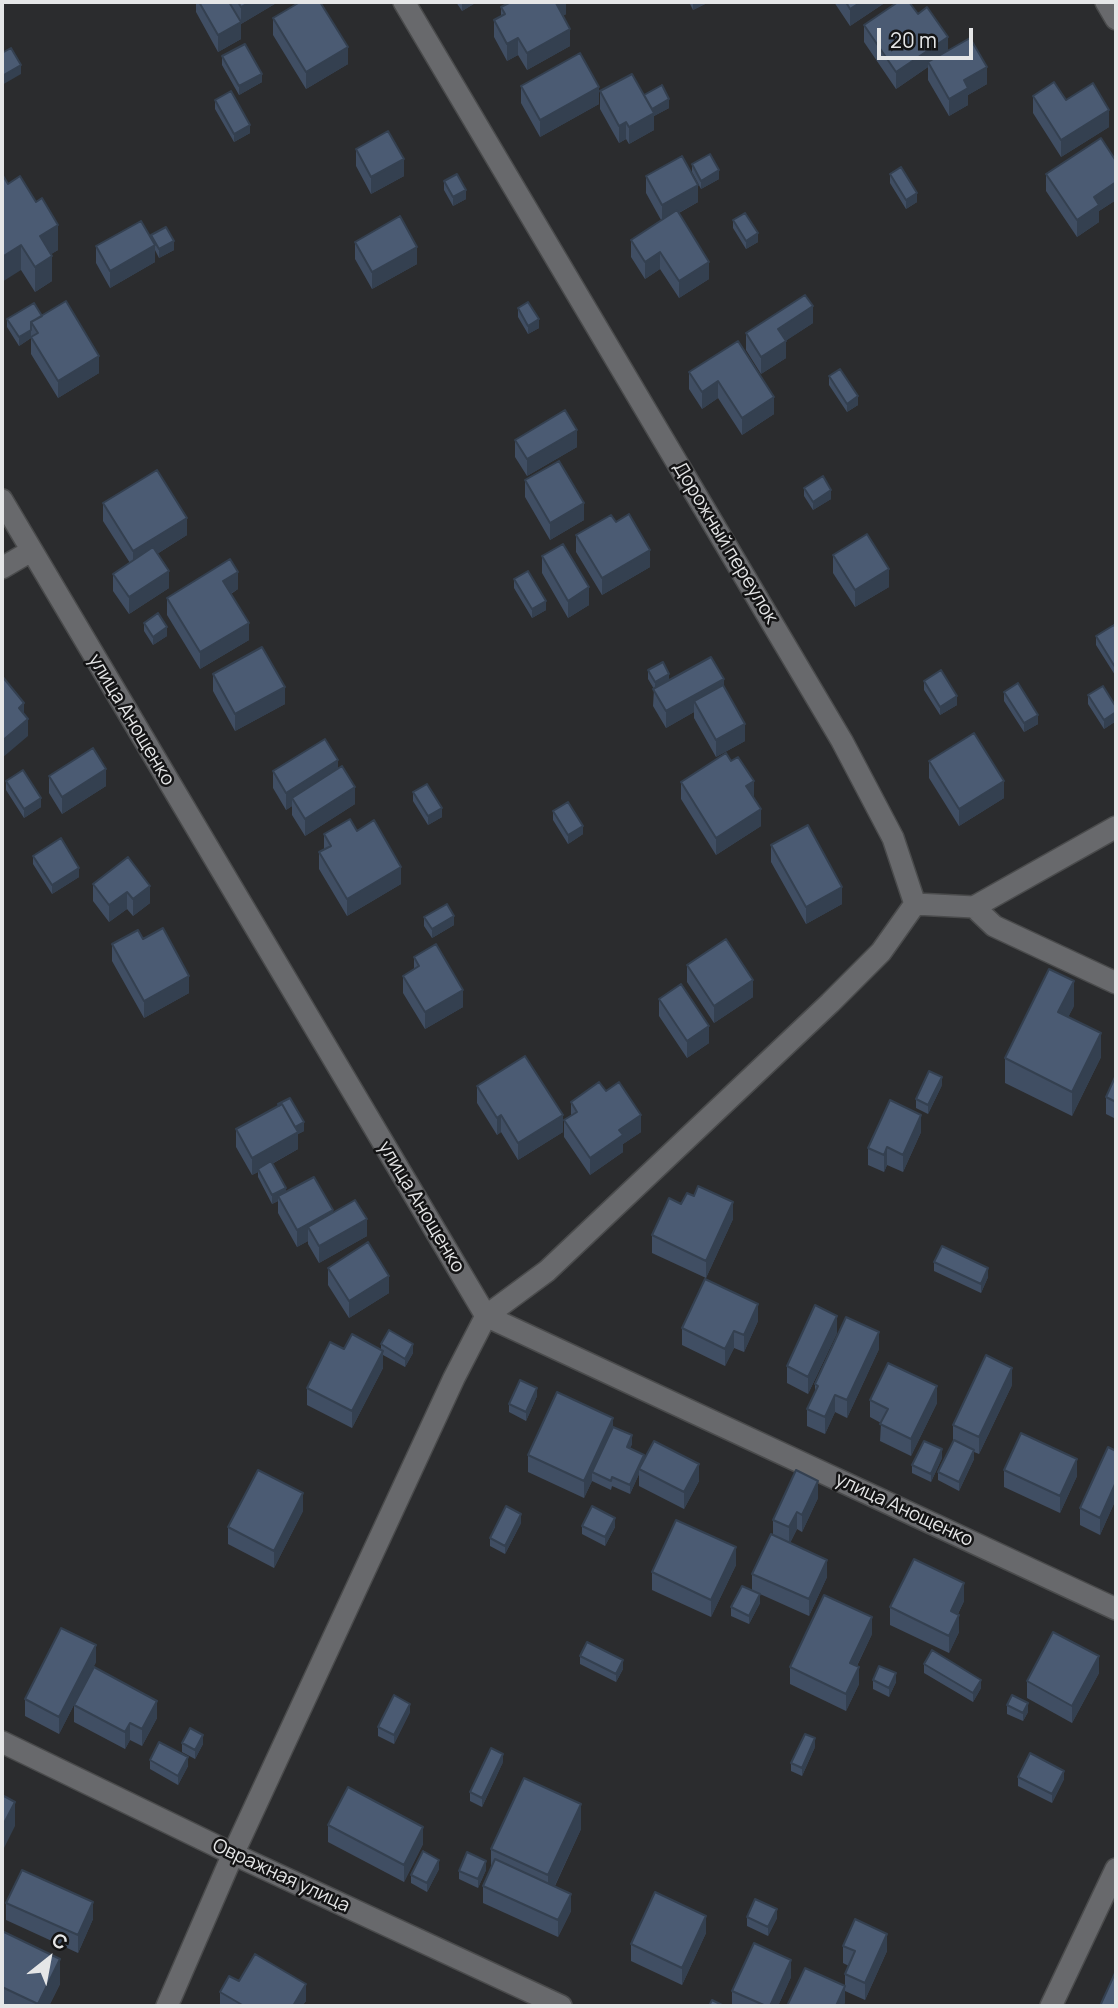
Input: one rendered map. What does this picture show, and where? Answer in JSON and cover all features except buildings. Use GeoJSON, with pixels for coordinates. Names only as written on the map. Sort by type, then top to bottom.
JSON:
{"type":"FeatureCollection","features":[{"type":"Feature","properties":{"kind":"street","name":"Дорожный переулок"},"geometry":{"type":"LineString","coordinates":[[404,2],[842,741],[893,838],[915,904]]}},
{"type":"Feature","properties":{"kind":"street"},"geometry":{"type":"LineString","coordinates":[[1106,2],[1116,19]]}},
{"type":"Feature","properties":{"kind":"street","name":"улица Анощенко"},"geometry":{"type":"LineString","coordinates":[[2,500],[486,1316],[1116,1609]]}},
{"type":"Feature","properties":{"kind":"street"},"geometry":{"type":"LineString","coordinates":[[2,568],[31,551]]}},
{"type":"Feature","properties":{"kind":"street"},"geometry":{"type":"LineString","coordinates":[[167,2006],[233,1854],[454,1378],[486,1316],[547,1271],[830,1003],[881,952],[915,904],[974,907],[1116,827]]}},
{"type":"Feature","properties":{"kind":"street"},"geometry":{"type":"LineString","coordinates":[[974,907],[994,926],[1116,983]]}},
{"type":"Feature","properties":{"kind":"street","name":"Овражная улица"},"geometry":{"type":"LineString","coordinates":[[2,1742],[233,1854],[561,2006]]}},
{"type":"Feature","properties":{"kind":"street"},"geometry":{"type":"LineString","coordinates":[[1051,2006],[1116,1869]]}}]}
